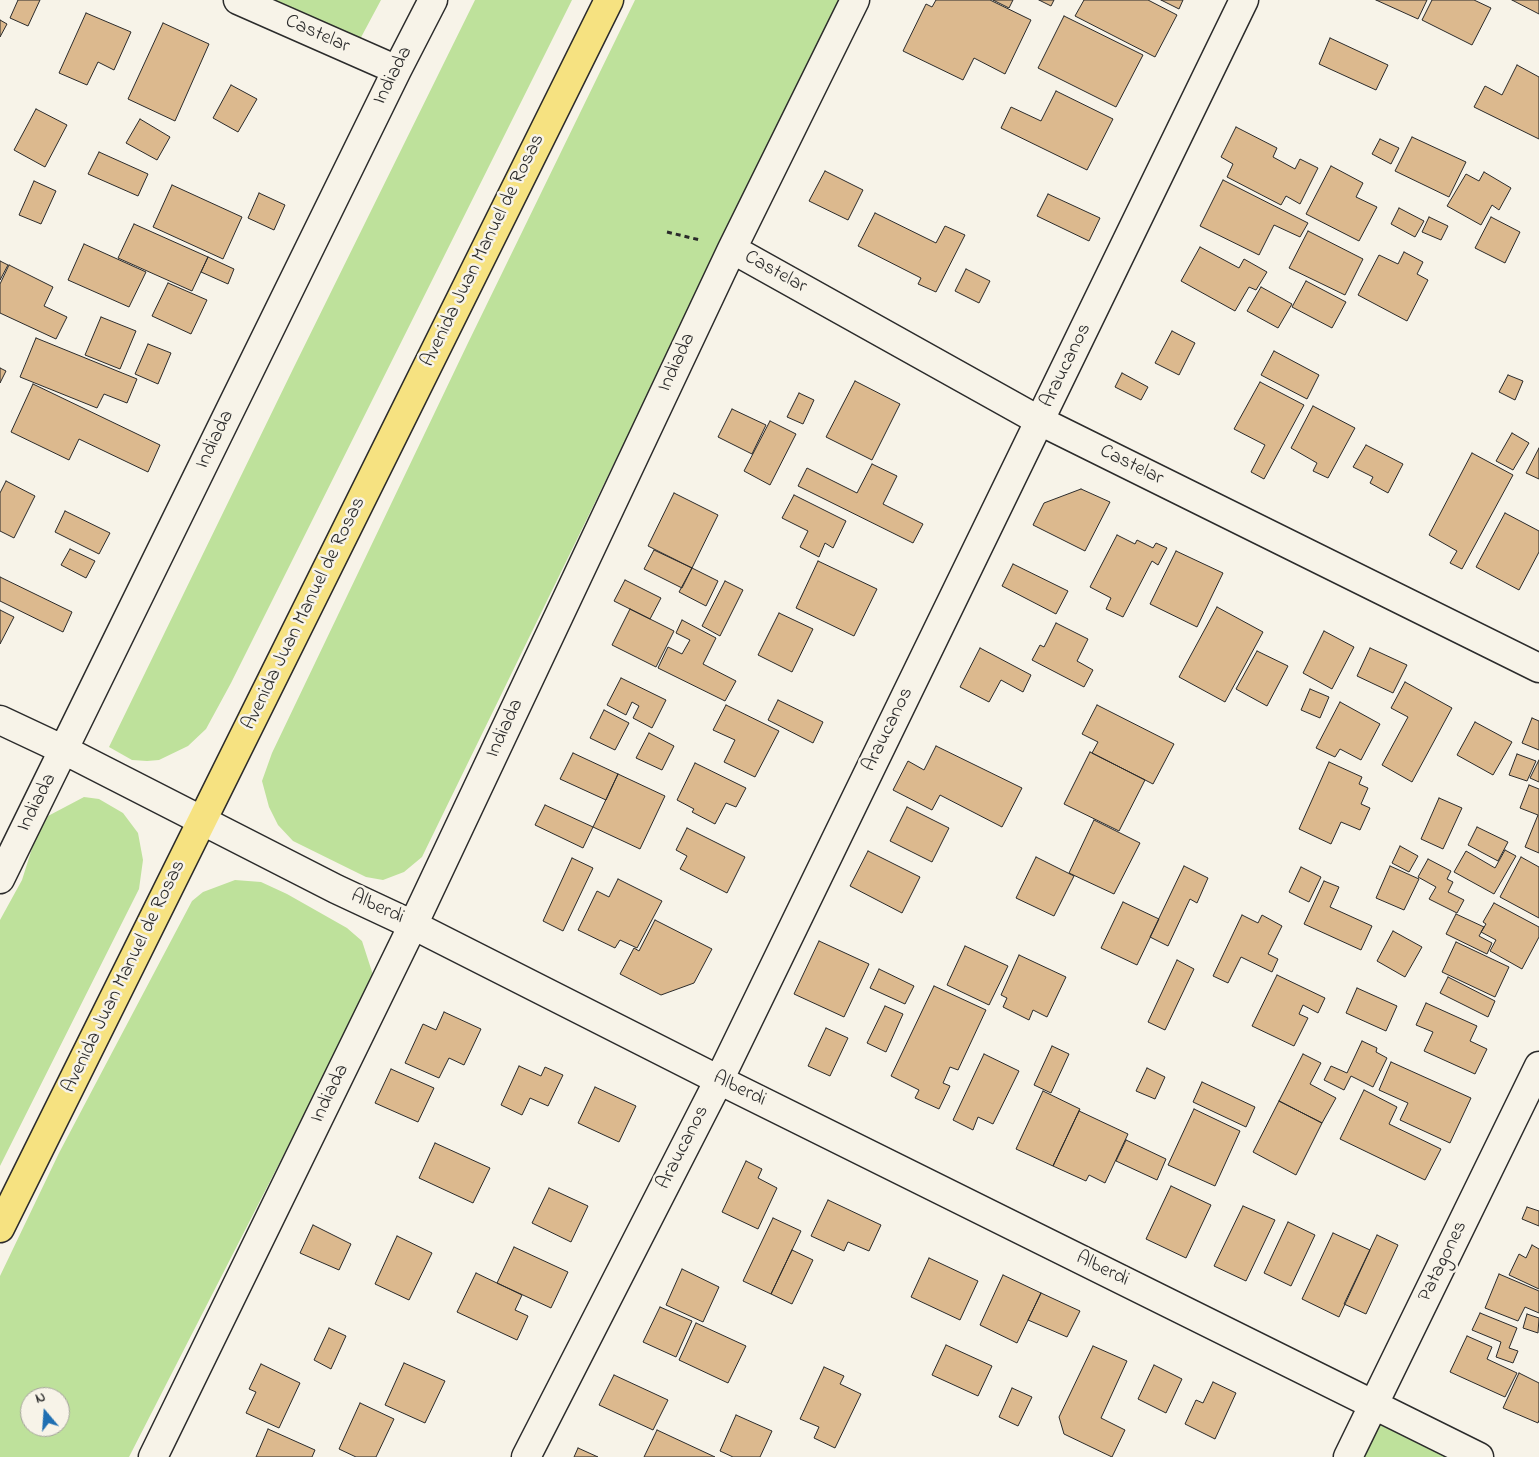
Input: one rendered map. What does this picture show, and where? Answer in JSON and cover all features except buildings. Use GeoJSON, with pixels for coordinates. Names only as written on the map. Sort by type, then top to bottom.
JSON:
{"type":"FeatureCollection","features":[{"type":"Feature","properties":{"kind":"main road","name":"Avenida Juan Manuel de Rosas"},"geometry":{"type":"LineString","coordinates":[[0,1228],[609,0]]}},
{"type":"Feature","properties":{"kind":"street","name":"Castelar"},"geometry":{"type":"LineString","coordinates":[[238,0],[397,70]]}},
{"type":"Feature","properties":{"kind":"street","name":"Indiada"},"geometry":{"type":"LineString","coordinates":[[0,880],[433,0]]}},
{"type":"Feature","properties":{"kind":"street","name":"Indiada"},"geometry":{"type":"LineString","coordinates":[[153,1457],[413,925],[732,249],[855,0]]}},
{"type":"Feature","properties":{"kind":"street","name":"Araucanos"},"geometry":{"type":"LineString","coordinates":[[526,1457],[719,1080],[1244,0]]}},
{"type":"Feature","properties":{"kind":"street","name":"Castelar"},"geometry":{"type":"LineString","coordinates":[[732,249],[1040,421],[1539,668]]}},
{"type":"Feature","properties":{"kind":"street","name":"Alberdi"},"geometry":{"type":"LineString","coordinates":[[0,720],[64,750],[336,889],[413,925],[719,1080],[1479,1457]]}},
{"type":"Feature","properties":{"kind":"street","name":"Patagones"},"geometry":{"type":"LineString","coordinates":[[1348,1457],[1539,1066]]}},
{"type":"Feature","properties":{"kind":"green space"},"geometry":{"type":"Polygon","coordinates":[[[272,0],[381,0],[358,43],[272,0]]]}},
{"type":"Feature","properties":{"kind":"green space"},"geometry":{"type":"Polygon","coordinates":[[[475,0],[572,0],[231,683],[206,729],[188,746],[159,760],[132,760],[109,747],[475,0]]]}},
{"type":"Feature","properties":{"kind":"green space"},"geometry":{"type":"Polygon","coordinates":[[[635,0],[840,0],[422,857],[404,872],[383,880],[366,877],[293,841],[278,825],[269,807],[262,781],[272,753],[467,345],[635,0]]]}},
{"type":"Feature","properties":{"kind":"green space"},"geometry":{"type":"Polygon","coordinates":[[[84,797],[99,799],[123,813],[138,833],[143,860],[139,889],[0,1166],[0,920],[22,880],[34,842],[48,816],[84,797]]]}},
{"type":"Feature","properties":{"kind":"green space"},"geometry":{"type":"Polygon","coordinates":[[[235,880],[261,882],[287,894],[347,928],[362,941],[374,978],[129,1457],[0,1457],[0,1276],[59,1153],[192,901],[203,892],[235,880]]]}},
{"type":"Feature","properties":{"kind":"green space"},"geometry":{"type":"Polygon","coordinates":[[[1380,1422],[1454,1457],[1363,1457],[1380,1422]]]}}]}
